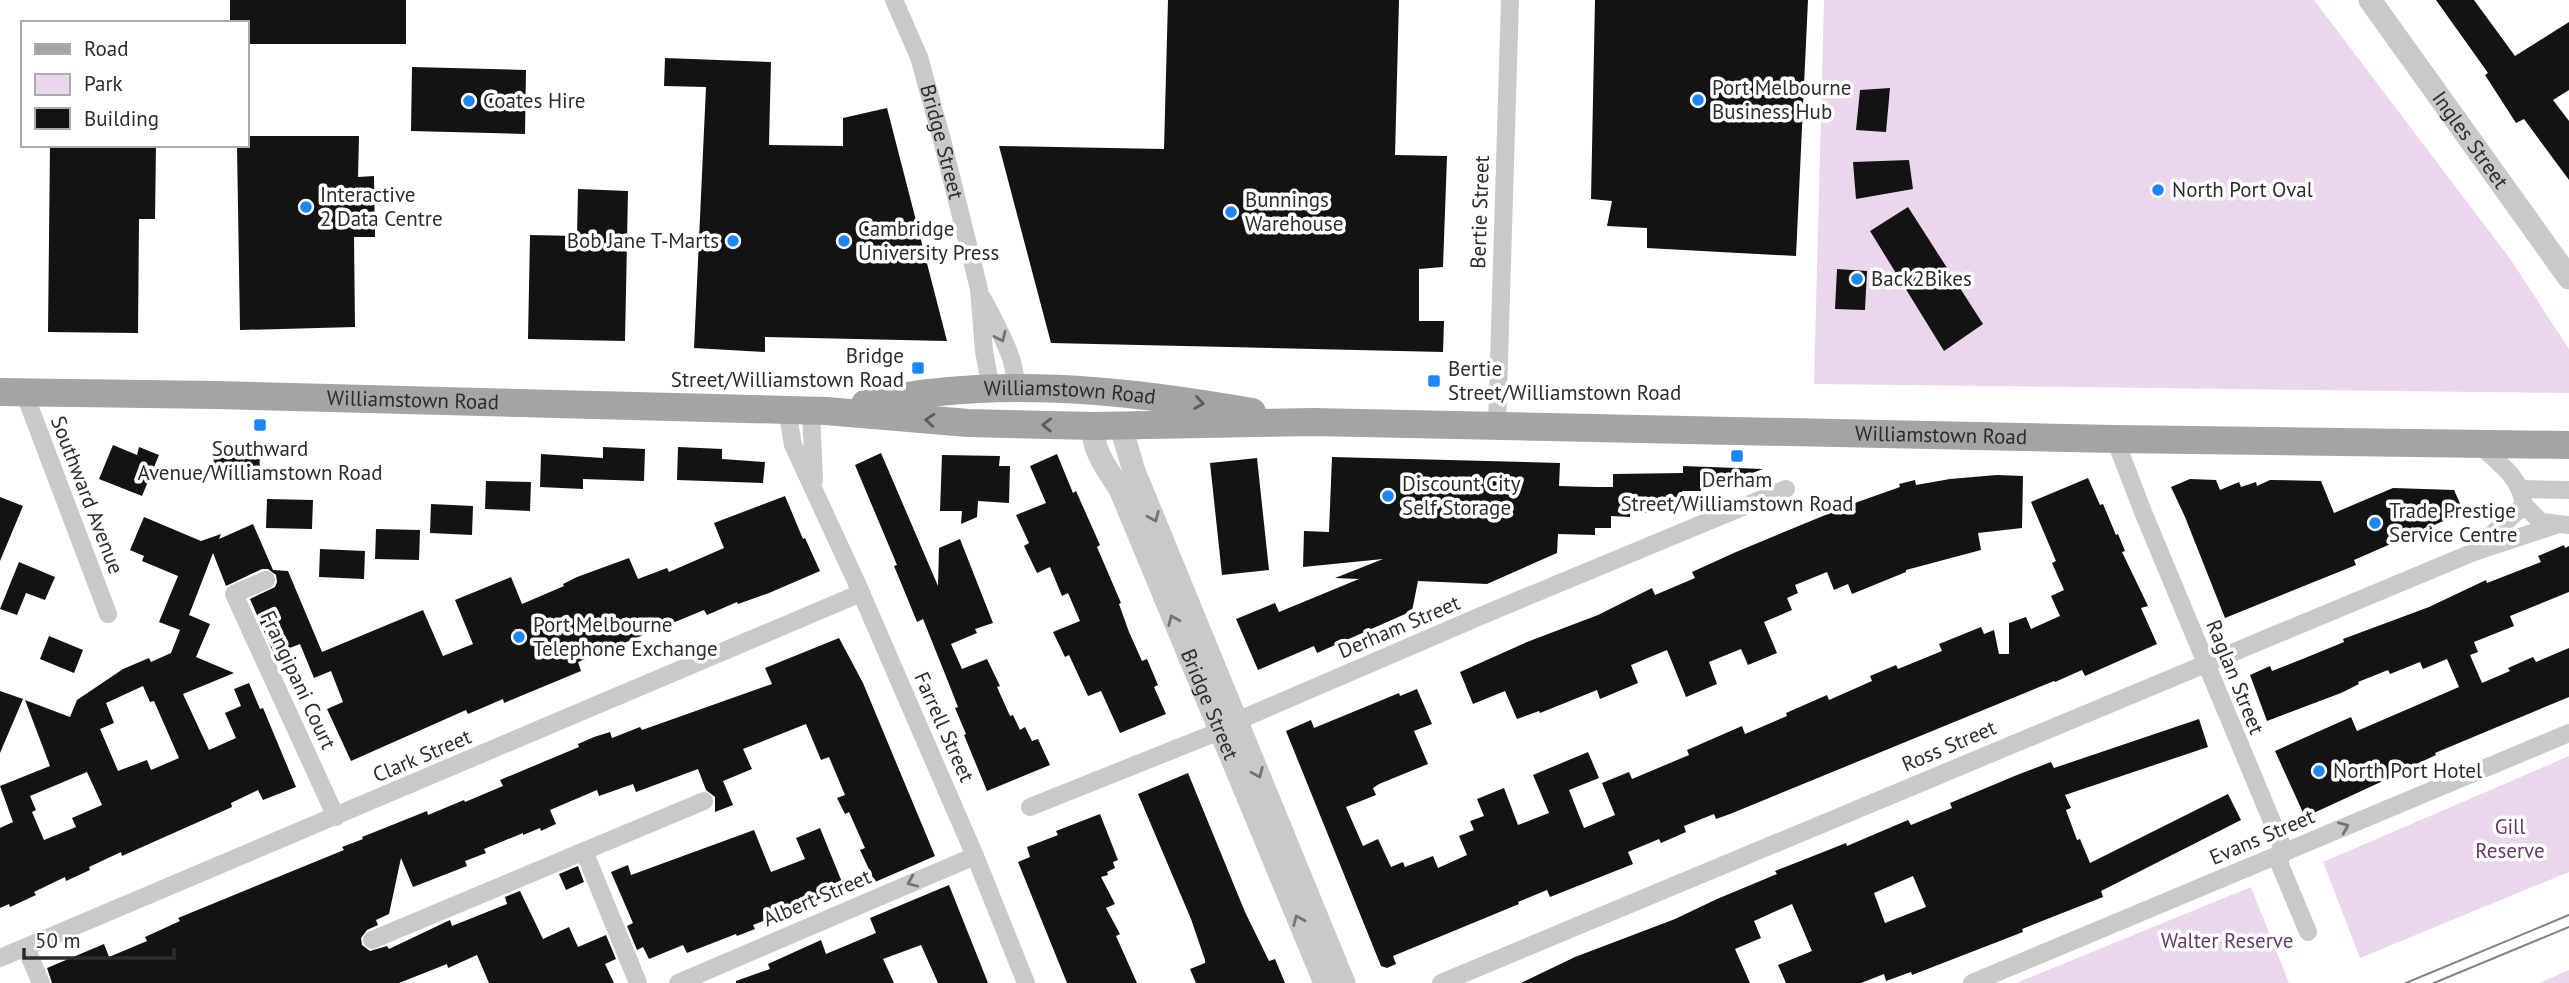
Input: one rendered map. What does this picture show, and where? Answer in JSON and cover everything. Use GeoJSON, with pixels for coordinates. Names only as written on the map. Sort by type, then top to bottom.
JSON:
{"type":"FeatureCollection","features":[{"type":"Feature","properties":{"kind":"main road","name":"Williamstown Road"},"geometry":{"type":"LineString","coordinates":[[808,410],[921,394],[1003,388],[1166,397],[1314,422]]}},
{"type":"Feature","properties":{"kind":"main road"},"geometry":{"type":"LineString","coordinates":[[999,424],[1003,388]]}},
{"type":"Feature","properties":{"kind":"main road","name":"Williamstown Road"},"geometry":{"type":"LineString","coordinates":[[12,392],[808,410],[968,423],[1121,427],[1314,422],[2115,439],[2569,445]]}},
{"type":"Feature","properties":{"kind":"main road"},"geometry":{"type":"LineString","coordinates":[[1093,426],[1107,392]]}},
{"type":"Feature","properties":{"kind":"main road"},"geometry":{"type":"LineString","coordinates":[[1107,392],[1121,427]]}},
{"type":"Feature","properties":{"kind":"street","name":"Bridge Street"},"geometry":{"type":"LineString","coordinates":[[894,0],[925,79],[979,289],[984,351],[1003,388],[1016,374],[979,289]]}},
{"type":"Feature","properties":{"kind":"street","name":"Bertie Street"},"geometry":{"type":"LineString","coordinates":[[1497,426],[1510,0]]}},
{"type":"Feature","properties":{"kind":"street","name":"Ingles Street"},"geometry":{"type":"LineString","coordinates":[[2370,0],[2569,278]]}},
{"type":"Feature","properties":{"kind":"street","name":"Southward Avenue"},"geometry":{"type":"LineString","coordinates":[[12,392],[108,614]]}},
{"type":"Feature","properties":{"kind":"street","name":"Farrell Street"},"geometry":{"type":"LineString","coordinates":[[808,410],[793,445],[861,593],[975,856],[1026,983]]}},
{"type":"Feature","properties":{"kind":"street","name":"Bridge Street"},"geometry":{"type":"LineString","coordinates":[[1093,426],[1095,443],[1106,471],[1119,489],[1344,983]]}},
{"type":"Feature","properties":{"kind":"street","name":"Bridge Street"},"geometry":{"type":"LineString","coordinates":[[1121,427],[1134,471],[1325,983]]}},
{"type":"Feature","properties":{"kind":"street","name":"Raglan Street"},"geometry":{"type":"LineString","coordinates":[[2115,439],[2205,664],[2281,843],[2280,865],[2308,932]]}},
{"type":"Feature","properties":{"kind":"street","name":"Ross Street"},"geometry":{"type":"LineString","coordinates":[[2478,444],[2512,474],[2522,497],[2539,520],[2563,525]]}},
{"type":"Feature","properties":{"kind":"street","name":"Derham Street"},"geometry":{"type":"LineString","coordinates":[[1030,807],[1228,726],[1490,612],[1786,489]]}},
{"type":"Feature","properties":{"kind":"street"},"geometry":{"type":"LineString","coordinates":[[2522,497],[2569,490]]}},
{"type":"Feature","properties":{"kind":"street","name":"Ross Street"},"geometry":{"type":"LineString","coordinates":[[2473,552],[2522,497]]}},
{"type":"Feature","properties":{"kind":"street","name":"Ross Street"},"geometry":{"type":"LineString","coordinates":[[1441,983],[2473,552],[2563,525]]}},
{"type":"Feature","properties":{"kind":"street","name":"Frangipani Court"},"geometry":{"type":"LineString","coordinates":[[266,580],[234,594],[336,817]]}},
{"type":"Feature","properties":{"kind":"street","name":"Clark Street"},"geometry":{"type":"LineString","coordinates":[[0,958],[861,593]]}},
{"type":"Feature","properties":{"kind":"street","name":"Evans Street"},"geometry":{"type":"LineString","coordinates":[[1972,983],[2569,733]]}},
{"type":"Feature","properties":{"kind":"street"},"geometry":{"type":"LineString","coordinates":[[372,940],[704,801]]}},
{"type":"Feature","properties":{"kind":"street"},"geometry":{"type":"LineString","coordinates":[[584,851],[638,983]]}},
{"type":"Feature","properties":{"kind":"street","name":"Albert Street"},"geometry":{"type":"LineString","coordinates":[[678,983],[975,856]]}},
{"type":"Feature","properties":{"kind":"street"},"geometry":{"type":"LineString","coordinates":[[26,948],[41,983]]}},
{"type":"Feature","properties":{"kind":"green space"},"geometry":{"type":"Polygon","coordinates":[[[1824,0],[2314,0],[2511,260],[2569,349],[2569,393],[1814,384],[1824,0]]]}},
{"type":"Feature","properties":{"kind":"green space","name":"Gill Reserve"},"geometry":{"type":"Polygon","coordinates":[[[2569,756],[2569,872],[2360,958],[2323,862],[2569,756]]]}},
{"type":"Feature","properties":{"kind":"green space","name":"Walter Reserve"},"geometry":{"type":"Polygon","coordinates":[[[2251,887],[2289,983],[2016,983],[2251,887]]]}},
{"type":"Feature","properties":{"kind":"green space"},"geometry":{"type":"Polygon","coordinates":[[[2569,970],[2569,983],[2539,983],[2569,970]]]}},
{"type":"Feature","properties":{"kind":"building"},"geometry":{"type":"Polygon","coordinates":[[[230,0],[406,0],[406,44],[248,44],[248,21],[230,21],[230,0]]]}},
{"type":"Feature","properties":{"kind":"building","name":"Bunnings Warehouse"},"geometry":{"type":"Polygon","coordinates":[[[1168,0],[1399,0],[1395,155],[1447,156],[1443,267],[1419,269],[1419,321],[1444,321],[1443,352],[1051,343],[999,146],[1164,149],[1168,0]]]}},
{"type":"Feature","properties":{"kind":"building","name":"Port Melbourne Business Hub"},"geometry":{"type":"Polygon","coordinates":[[[1595,0],[1808,0],[1796,256],[1647,248],[1647,228],[1607,226],[1612,201],[1591,199],[1595,0]]]}},
{"type":"Feature","properties":{"kind":"building"},"geometry":{"type":"Polygon","coordinates":[[[2436,0],[2474,0],[2515,56],[2569,22],[2569,90],[2553,100],[2569,121],[2569,180],[2524,119],[2516,123],[2485,75],[2488,73],[2436,0]]]}},
{"type":"Feature","properties":{"kind":"building","name":"Cambridge University Press"},"geometry":{"type":"Polygon","coordinates":[[[665,58],[771,62],[769,145],[843,146],[843,118],[887,108],[947,341],[765,337],[765,352],[694,348],[706,87],[664,86],[665,58]]]}},
{"type":"Feature","properties":{"kind":"building","name":"Coates Hire"},"geometry":{"type":"Polygon","coordinates":[[[412,67],[526,70],[525,134],[411,131],[412,67]]]}},
{"type":"Feature","properties":{"kind":"building"},"geometry":{"type":"Polygon","coordinates":[[[1890,88],[1886,132],[1856,130],[1860,90],[1890,88]]]}},
{"type":"Feature","properties":{"kind":"building","name":"Interactive 2 Data Centre"},"geometry":{"type":"Polygon","coordinates":[[[248,136],[359,136],[358,177],[374,176],[375,237],[354,237],[355,327],[240,330],[237,147],[248,147],[248,136]]]}},
{"type":"Feature","properties":{"kind":"building"},"geometry":{"type":"Polygon","coordinates":[[[50,147],[156,147],[155,219],[139,219],[138,333],[48,332],[50,147]]]}},
{"type":"Feature","properties":{"kind":"building"},"geometry":{"type":"Polygon","coordinates":[[[1909,160],[1913,189],[1856,199],[1853,162],[1909,160]]]}},
{"type":"Feature","properties":{"kind":"building","name":"Bob Jane T-Marts"},"geometry":{"type":"Polygon","coordinates":[[[578,189],[628,191],[625,341],[528,339],[530,235],[577,236],[578,189]]]}},
{"type":"Feature","properties":{"kind":"building"},"geometry":{"type":"Polygon","coordinates":[[[1908,207],[1983,324],[1944,351],[1870,231],[1908,207]]]}},
{"type":"Feature","properties":{"kind":"building"},"geometry":{"type":"Polygon","coordinates":[[[1837,269],[1867,271],[1865,310],[1835,309],[1837,269]]]}},
{"type":"Feature","properties":{"kind":"building"},"geometry":{"type":"Polygon","coordinates":[[[113,445],[137,455],[139,447],[159,455],[142,496],[99,479],[113,445]]]}},
{"type":"Feature","properties":{"kind":"building"},"geometry":{"type":"Polygon","coordinates":[[[603,447],[645,449],[644,481],[583,479],[583,489],[540,487],[541,454],[603,458],[603,447]]]}},
{"type":"Feature","properties":{"kind":"building"},"geometry":{"type":"Polygon","coordinates":[[[678,447],[722,449],[722,459],[765,462],[763,483],[677,480],[678,447]]]}},
{"type":"Feature","properties":{"kind":"building"},"geometry":{"type":"Polygon","coordinates":[[[214,452],[260,453],[259,481],[213,480],[214,452]]]}},
{"type":"Feature","properties":{"kind":"building"},"geometry":{"type":"Polygon","coordinates":[[[881,453],[938,586],[939,548],[960,539],[993,623],[975,629],[977,633],[951,644],[962,669],[987,659],[1010,716],[1013,715],[1020,730],[1025,727],[1032,741],[1038,739],[1050,765],[987,791],[964,735],[966,734],[955,708],[958,707],[923,619],[917,622],[894,566],[897,565],[855,465],[881,453]]]}},
{"type":"Feature","properties":{"kind":"building"},"geometry":{"type":"Polygon","coordinates":[[[1057,454],[1073,493],[1076,491],[1100,545],[1097,547],[1121,603],[1119,604],[1129,632],[1142,661],[1147,659],[1158,685],[1154,687],[1166,714],[1120,733],[1101,691],[1088,696],[1069,655],[1065,657],[1053,632],[1080,621],[1068,593],[1062,596],[1050,567],[1037,573],[1024,546],[1029,543],[1016,515],[1046,503],[1030,466],[1057,454]]]}},
{"type":"Feature","properties":{"kind":"building"},"geometry":{"type":"Polygon","coordinates":[[[942,455],[1000,456],[999,466],[1010,466],[1009,503],[978,501],[977,517],[961,524],[962,511],[940,511],[942,455]]]}},
{"type":"Feature","properties":{"kind":"building"},"geometry":{"type":"Polygon","coordinates":[[[1332,457],[1560,463],[1559,486],[1613,487],[1613,474],[1683,473],[1683,466],[1763,469],[1720,485],[1702,485],[1701,491],[1682,491],[1682,500],[1664,499],[1664,507],[1647,507],[1647,513],[1630,512],[1630,517],[1611,516],[1611,528],[1595,528],[1595,535],[1558,534],[1557,553],[1487,584],[1418,581],[1412,611],[1317,653],[1314,646],[1258,670],[1236,619],[1275,603],[1279,612],[1359,579],[1335,578],[1383,559],[1303,567],[1304,531],[1329,532],[1332,457]]]}},
{"type":"Feature","properties":{"kind":"building"},"geometry":{"type":"Polygon","coordinates":[[[1257,458],[1269,570],[1222,575],[1210,463],[1257,458]]]}},
{"type":"Feature","properties":{"kind":"building"},"geometry":{"type":"Polygon","coordinates":[[[1997,475],[2023,476],[2022,528],[1978,533],[1981,550],[1906,570],[1852,594],[1848,584],[1834,590],[1827,572],[1795,585],[1798,593],[1787,598],[1792,610],[1764,622],[1777,653],[1748,665],[1741,649],[1709,662],[1717,684],[1686,697],[1667,650],[1631,665],[1638,683],[1600,699],[1597,690],[1540,713],[1539,711],[1517,719],[1505,691],[1473,704],[1460,672],[1527,642],[1598,615],[1652,588],[1655,595],[1695,578],[1692,572],[1852,504],[1900,487],[1899,484],[1915,480],[1916,485],[1997,475]]]}},
{"type":"Feature","properties":{"kind":"building"},"geometry":{"type":"Polygon","coordinates":[[[2088,478],[2116,535],[2118,534],[2125,551],[2122,552],[2148,606],[2141,608],[2157,644],[2085,676],[2082,670],[2054,681],[1730,814],[1716,819],[1714,814],[1684,826],[1686,832],[1661,843],[1659,839],[1628,852],[1633,864],[1550,897],[1547,890],[1393,956],[1396,964],[1387,968],[1381,966],[1286,731],[1311,720],[1314,728],[1399,693],[1400,696],[1417,689],[1432,724],[1414,731],[1428,764],[1379,784],[1373,788],[1376,795],[1346,807],[1363,846],[1378,839],[1391,867],[1403,862],[1405,867],[1433,856],[1438,868],[1467,855],[1459,836],[1474,830],[1470,821],[1484,816],[1477,799],[1504,788],[1518,825],[1549,813],[1533,775],[1588,752],[1599,778],[1569,790],[1584,828],[1615,815],[1602,783],[1629,772],[1632,779],[1689,755],[1687,750],[1742,726],[1745,734],[1827,695],[1829,700],[1872,681],[1870,676],[1896,665],[1898,669],[1942,651],[1939,644],[1981,627],[1984,634],[1994,630],[1999,654],[2009,654],[2009,623],[2026,617],[2031,629],[2060,616],[2051,596],[2064,590],[2052,563],[2056,561],[2031,502],[2088,478]]]}},
{"type":"Feature","properties":{"kind":"building"},"geometry":{"type":"Polygon","coordinates":[[[2190,479],[2216,480],[2220,490],[2239,482],[2241,487],[2256,482],[2257,486],[2270,480],[2321,481],[2334,513],[2393,488],[2454,490],[2464,512],[2354,560],[2356,565],[2225,618],[2171,487],[2190,479]]]}},
{"type":"Feature","properties":{"kind":"building"},"geometry":{"type":"Polygon","coordinates":[[[486,481],[531,482],[530,511],[485,509],[486,481]]]}},
{"type":"Feature","properties":{"kind":"building"},"geometry":{"type":"Polygon","coordinates":[[[785,496],[820,571],[707,615],[704,610],[578,662],[581,671],[504,703],[503,699],[468,714],[466,710],[351,761],[327,709],[343,702],[331,671],[314,678],[300,644],[274,654],[250,599],[275,587],[276,575],[268,569],[262,569],[226,586],[213,553],[189,615],[210,624],[196,657],[234,673],[183,694],[209,750],[236,738],[225,713],[241,706],[234,689],[249,683],[260,709],[263,708],[296,787],[263,800],[258,790],[231,803],[232,807],[122,856],[121,852],[66,881],[65,877],[10,907],[9,904],[0,908],[0,828],[13,822],[0,786],[50,766],[25,700],[70,717],[77,700],[123,669],[149,658],[151,662],[171,653],[180,630],[159,622],[178,576],[142,561],[144,556],[130,550],[144,517],[201,541],[221,534],[219,539],[253,524],[273,570],[288,571],[322,652],[423,610],[443,656],[473,644],[455,600],[511,577],[522,604],[564,586],[563,584],[577,577],[629,558],[638,579],[667,568],[669,572],[724,548],[714,523],[785,496]],[[143,686],[106,703],[114,723],[100,729],[118,771],[147,760],[151,770],[179,758],[154,701],[150,702],[143,686]],[[87,772],[30,796],[36,810],[32,812],[44,840],[76,827],[72,818],[102,805],[87,772]]]}},
{"type":"Feature","properties":{"kind":"building"},"geometry":{"type":"Polygon","coordinates":[[[0,497],[23,506],[0,561],[0,497]]]}},
{"type":"Feature","properties":{"kind":"building"},"geometry":{"type":"Polygon","coordinates":[[[267,499],[313,500],[312,529],[266,528],[267,499]]]}},
{"type":"Feature","properties":{"kind":"building"},"geometry":{"type":"Polygon","coordinates":[[[431,504],[473,506],[472,535],[430,533],[431,504]]]}},
{"type":"Feature","properties":{"kind":"building"},"geometry":{"type":"Polygon","coordinates":[[[376,529],[420,530],[419,560],[375,559],[376,529]]]}},
{"type":"Feature","properties":{"kind":"building"},"geometry":{"type":"Polygon","coordinates":[[[2564,545],[2565,548],[2569,546],[2569,592],[2510,616],[2514,626],[2474,642],[2478,652],[2470,655],[2482,683],[2533,657],[2536,662],[2569,648],[2569,697],[2435,753],[2436,755],[2396,775],[2305,817],[2275,751],[2351,717],[2357,731],[2459,687],[2447,659],[2423,669],[2420,662],[2390,674],[2388,670],[2358,682],[2359,684],[2341,693],[2267,721],[2250,675],[2270,666],[2272,671],[2344,642],[2343,639],[2429,607],[2486,580],[2487,583],[2541,562],[2538,556],[2564,545]]]}},
{"type":"Feature","properties":{"kind":"building"},"geometry":{"type":"Polygon","coordinates":[[[320,549],[365,551],[364,579],[319,577],[320,549]]]}},
{"type":"Feature","properties":{"kind":"building"},"geometry":{"type":"Polygon","coordinates":[[[19,562],[55,577],[45,600],[26,593],[17,615],[0,609],[19,562]]]}},
{"type":"Feature","properties":{"kind":"building"},"geometry":{"type":"Polygon","coordinates":[[[49,636],[83,650],[74,673],[40,659],[49,636]]]}},
{"type":"Feature","properties":{"kind":"building"},"geometry":{"type":"Polygon","coordinates":[[[839,638],[863,683],[935,856],[875,882],[860,850],[865,848],[849,812],[845,814],[837,798],[845,795],[829,757],[821,760],[806,724],[743,749],[752,769],[723,781],[733,805],[715,812],[715,797],[706,790],[698,769],[636,792],[633,784],[599,796],[597,790],[550,810],[556,824],[541,831],[540,828],[523,833],[484,849],[486,853],[465,861],[467,866],[413,887],[401,858],[389,914],[376,920],[378,925],[367,930],[361,938],[362,945],[370,951],[387,946],[389,949],[450,920],[452,926],[507,904],[505,897],[520,891],[543,939],[569,927],[578,947],[606,935],[616,959],[605,964],[614,983],[489,983],[477,955],[448,968],[447,964],[399,983],[52,983],[47,968],[104,944],[109,957],[147,941],[145,937],[180,921],[178,918],[344,850],[342,847],[363,839],[362,837],[427,811],[428,815],[503,786],[500,780],[579,747],[578,744],[594,737],[610,732],[612,738],[640,727],[642,730],[772,684],[765,668],[839,638]]]}},
{"type":"Feature","properties":{"kind":"building"},"geometry":{"type":"Polygon","coordinates":[[[0,691],[23,699],[0,753],[0,691]]]}},
{"type":"Feature","properties":{"kind":"building"},"geometry":{"type":"Polygon","coordinates":[[[2199,719],[2208,747],[2065,795],[2071,808],[2066,810],[2077,840],[2080,839],[2090,863],[2228,794],[2241,820],[2101,891],[2103,897],[2022,929],[2023,932],[1912,975],[1911,972],[1886,981],[1884,974],[1861,983],[1786,983],[1778,965],[1812,951],[1792,904],[1754,921],[1761,938],[1735,949],[1750,983],[1521,983],[1575,957],[1675,919],[1777,874],[1775,871],[1846,843],[1847,846],[1908,820],[1911,825],[1952,808],[1950,803],[2051,762],[2054,768],[2199,719]],[[1913,876],[1874,893],[1885,923],[1926,907],[1913,876]]]}},
{"type":"Feature","properties":{"kind":"building"},"geometry":{"type":"Polygon","coordinates":[[[1188,773],[1245,912],[1269,961],[1275,959],[1285,983],[1196,983],[1190,969],[1205,963],[1205,960],[1191,919],[1138,794],[1188,773]]]}},
{"type":"Feature","properties":{"kind":"building"},"geometry":{"type":"Polygon","coordinates":[[[1100,814],[1118,860],[1113,862],[1115,868],[1107,872],[1108,875],[1101,877],[1115,904],[1106,908],[1120,934],[1116,936],[1137,983],[1067,983],[1018,862],[1030,857],[1027,847],[1058,835],[1056,831],[1100,814]]]}},
{"type":"Feature","properties":{"kind":"building"},"geometry":{"type":"Polygon","coordinates":[[[820,828],[846,892],[823,901],[821,898],[753,925],[755,929],[687,953],[683,945],[649,959],[643,947],[637,950],[627,926],[633,923],[611,872],[628,865],[631,875],[754,830],[771,872],[805,859],[796,838],[820,828]]]}},
{"type":"Feature","properties":{"kind":"building"},"geometry":{"type":"Polygon","coordinates":[[[578,866],[584,882],[566,890],[559,874],[578,866]]]}},
{"type":"Feature","properties":{"kind":"building"},"geometry":{"type":"Polygon","coordinates":[[[949,885],[988,983],[938,983],[921,945],[883,959],[894,983],[736,983],[770,969],[768,964],[821,940],[826,954],[876,933],[870,918],[949,885]]]}},
{"type":"Feature","properties":{"kind":"tram line"},"geometry":{"type":"LineString","coordinates":[[2406,983],[2569,915]]}},
{"type":"Feature","properties":{"kind":"tram line"},"geometry":{"type":"LineString","coordinates":[[2434,983],[2569,927]]}},
{"type":"Feature","properties":{"kind":"place","name":"Port Melbourne Business Hub"},"geometry":{"type":"Point","coordinates":[1698,100]}},
{"type":"Feature","properties":{"kind":"place","name":"Coates Hire"},"geometry":{"type":"Point","coordinates":[469,101]}},
{"type":"Feature","properties":{"kind":"place","name":"North Port Oval"},"geometry":{"type":"Point","coordinates":[2158,190]}},
{"type":"Feature","properties":{"kind":"place","name":"Interactive 2 Data Centre"},"geometry":{"type":"Point","coordinates":[306,207]}},
{"type":"Feature","properties":{"kind":"place","name":"Bunnings Warehouse"},"geometry":{"type":"Point","coordinates":[1231,212]}},
{"type":"Feature","properties":{"kind":"place","name":"Bob Jane T-Marts"},"geometry":{"type":"Point","coordinates":[733,241]}},
{"type":"Feature","properties":{"kind":"place","name":"Cambridge University Press"},"geometry":{"type":"Point","coordinates":[844,241]}},
{"type":"Feature","properties":{"kind":"place","name":"Back2Bikes"},"geometry":{"type":"Point","coordinates":[1857,279]}},
{"type":"Feature","properties":{"kind":"place","name":"Bridge Street/Williamstown Road"},"geometry":{"type":"Point","coordinates":[918,368]}},
{"type":"Feature","properties":{"kind":"place","name":"Bertie Street/Williamstown Road"},"geometry":{"type":"Point","coordinates":[1434,381]}},
{"type":"Feature","properties":{"kind":"place","name":"Southward Avenue/Williamstown Road"},"geometry":{"type":"Point","coordinates":[260,425]}},
{"type":"Feature","properties":{"kind":"place","name":"Derham Street/Williamstown Road"},"geometry":{"type":"Point","coordinates":[1737,456]}},
{"type":"Feature","properties":{"kind":"place","name":"Discount City Self Storage"},"geometry":{"type":"Point","coordinates":[1388,496]}},
{"type":"Feature","properties":{"kind":"place","name":"Trade Prestige Service Centre"},"geometry":{"type":"Point","coordinates":[2375,523]}},
{"type":"Feature","properties":{"kind":"place","name":"Port Melbourne Telephone Exchange"},"geometry":{"type":"Point","coordinates":[519,637]}},
{"type":"Feature","properties":{"kind":"place","name":"North Port Hotel"},"geometry":{"type":"Point","coordinates":[2319,771]}}]}
